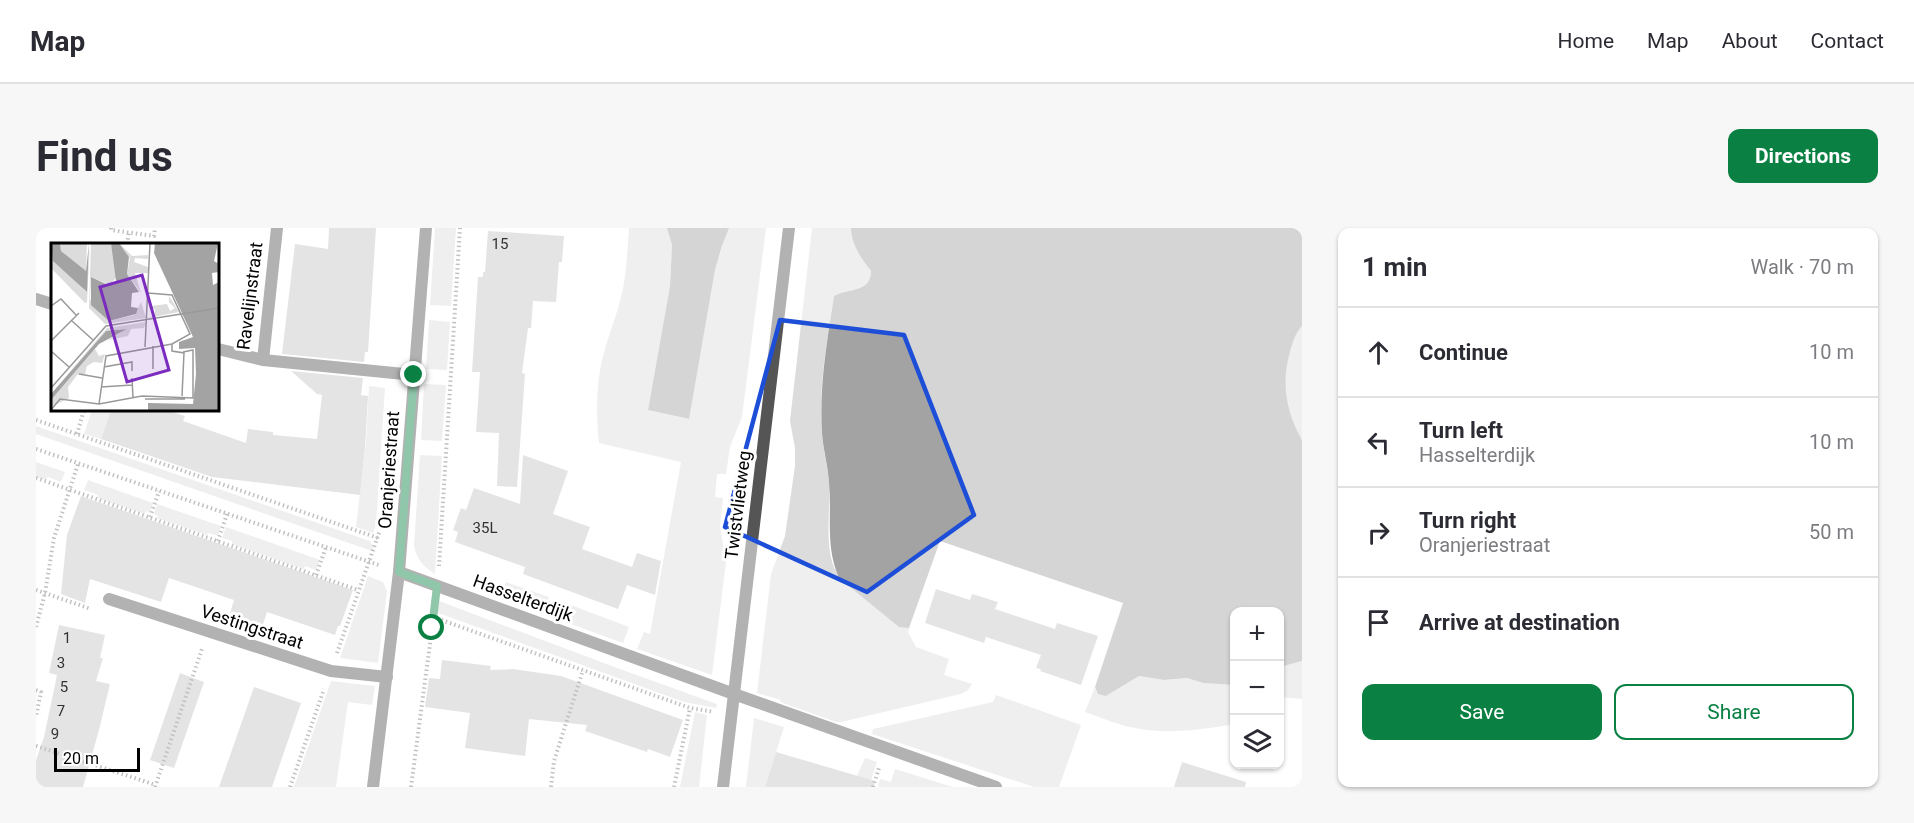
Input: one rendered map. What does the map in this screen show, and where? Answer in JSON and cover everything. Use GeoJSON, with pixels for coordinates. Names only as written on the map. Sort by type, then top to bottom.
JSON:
{"type":"FeatureCollection","features":[{"type":"Feature","properties":{"kind":"street","name":"Ravelijnstraat"},"geometry":{"type":"LineString","coordinates":[[219,349],[263,360],[277,228]]}},
{"type":"Feature","properties":{"kind":"street","name":"Oranjeriestraat"},"geometry":{"type":"LineString","coordinates":[[399,572],[426,228]]}},
{"type":"Feature","properties":{"kind":"street","name":"Twistvlietweg"},"geometry":{"type":"LineString","coordinates":[[723,787],[789,228]]}},
{"type":"Feature","properties":{"kind":"street"},"geometry":{"type":"LineString","coordinates":[[36,299],[51,304]]}},
{"type":"Feature","properties":{"kind":"street"},"geometry":{"type":"LineString","coordinates":[[263,360],[414,375]]}},
{"type":"Feature","properties":{"kind":"street"},"geometry":{"type":"LineString","coordinates":[[373,787],[399,572]]}},
{"type":"Feature","properties":{"kind":"street","name":"Hasselterdijk"},"geometry":{"type":"LineString","coordinates":[[399,572],[996,787]]}},
{"type":"Feature","properties":{"kind":"street","name":"Vestingstraat"},"geometry":{"type":"LineString","coordinates":[[109,599],[331,671],[387,677]]}},
{"type":"Feature","properties":{"kind":"path"},"geometry":{"type":"LineString","coordinates":[[111,228],[111,230],[154,236],[155,228]]}},
{"type":"Feature","properties":{"kind":"path"},"geometry":{"type":"LineString","coordinates":[[411,787],[437,586],[460,228]]}},
{"type":"Feature","properties":{"kind":"path"},"geometry":{"type":"LineString","coordinates":[[127,243],[129,232]]}},
{"type":"Feature","properties":{"kind":"path"},"geometry":{"type":"LineString","coordinates":[[77,435],[84,411]]}},
{"type":"Feature","properties":{"kind":"path"},"geometry":{"type":"LineString","coordinates":[[36,420],[378,538]]}},
{"type":"Feature","properties":{"kind":"path"},"geometry":{"type":"LineString","coordinates":[[36,449],[399,572]]}},
{"type":"Feature","properties":{"kind":"path"},"geometry":{"type":"LineString","coordinates":[[36,627],[45,593],[54,538],[78,464]]}},
{"type":"Feature","properties":{"kind":"path"},"geometry":{"type":"LineString","coordinates":[[36,478],[358,590]]}},
{"type":"Feature","properties":{"kind":"path"},"geometry":{"type":"LineString","coordinates":[[150,517],[159,491]]}},
{"type":"Feature","properties":{"kind":"path"},"geometry":{"type":"LineString","coordinates":[[218,541],[227,514]]}},
{"type":"Feature","properties":{"kind":"path"},"geometry":{"type":"LineString","coordinates":[[316,575],[326,548]]}},
{"type":"Feature","properties":{"kind":"path"},"geometry":{"type":"LineString","coordinates":[[36,590],[94,610],[109,599]]}},
{"type":"Feature","properties":{"kind":"path"},"geometry":{"type":"LineString","coordinates":[[434,617],[690,708],[732,715]]}},
{"type":"Feature","properties":{"kind":"path"},"geometry":{"type":"LineString","coordinates":[[36,746],[155,786],[207,632]]}},
{"type":"Feature","properties":{"kind":"path"},"geometry":{"type":"LineString","coordinates":[[551,787],[554,760],[583,670]]}},
{"type":"Feature","properties":{"kind":"path"},"geometry":{"type":"LineString","coordinates":[[36,690],[41,692],[36,716]]}},
{"type":"Feature","properties":{"kind":"path"},"geometry":{"type":"LineString","coordinates":[[674,787],[690,708]]}},
{"type":"Feature","properties":{"kind":"highlighted area"},"geometry":{"type":"Polygon","coordinates":[[[780,320],[904,335],[974,515],[867,592],[725,527],[780,320]]]}},
{"type":"Feature","properties":{"kind":"shaded area"},"geometry":{"type":"Polygon","coordinates":[[[435,228],[456,228],[451,306],[430,305],[435,228]]]}},
{"type":"Feature","properties":{"kind":"shaded area"},"geometry":{"type":"Polygon","coordinates":[[[629,228],[667,228],[668,230],[672,245],[670,286],[648,410],[688,419],[715,270],[726,234],[729,228],[766,228],[742,417],[730,447],[726,474],[717,474],[715,497],[723,498],[720,526],[726,562],[712,675],[637,649],[644,632],[650,634],[681,462],[599,443],[597,412],[600,370],[623,289],[629,228]]]}},
{"type":"Feature","properties":{"kind":"shaded area"},"geometry":{"type":"Polygon","coordinates":[[[667,228],[729,228],[715,270],[689,419],[648,410],[670,286],[672,245],[667,228]]]}},
{"type":"Feature","properties":{"kind":"shaded area"},"geometry":{"type":"Polygon","coordinates":[[[812,228],[851,228],[855,246],[871,271],[870,278],[863,286],[834,296],[826,347],[821,417],[829,484],[829,536],[832,562],[844,582],[910,627],[908,632],[916,647],[949,659],[944,675],[972,684],[961,694],[841,722],[757,693],[771,574],[785,536],[795,466],[795,448],[790,421],[812,228]]]}},
{"type":"Feature","properties":{"kind":"shaded area"},"geometry":{"type":"Polygon","coordinates":[[[851,228],[1302,228],[1302,326],[1290,352],[1286,386],[1292,419],[1302,440],[1302,661],[1284,666],[1284,607],[1230,607],[1230,685],[1203,683],[1187,678],[1164,680],[1139,676],[1106,696],[1098,694],[1095,687],[1123,603],[940,541],[909,628],[899,627],[839,578],[830,543],[829,483],[822,433],[822,399],[824,364],[834,296],[858,289],[870,278],[871,271],[855,246],[851,228]]]}},
{"type":"Feature","properties":{"kind":"shaded area"},"geometry":{"type":"Polygon","coordinates":[[[429,320],[450,322],[447,370],[426,369],[429,320]]]}},
{"type":"Feature","properties":{"kind":"shaded area"},"geometry":{"type":"Polygon","coordinates":[[[1302,326],[1302,440],[1292,419],[1286,397],[1285,375],[1290,352],[1302,326]]]}},
{"type":"Feature","properties":{"kind":"shaded area"},"geometry":{"type":"Polygon","coordinates":[[[424,384],[446,385],[442,441],[421,440],[424,384]]]}},
{"type":"Feature","properties":{"kind":"shaded area"},"geometry":{"type":"Polygon","coordinates":[[[369,386],[385,388],[376,524],[373,533],[356,527],[366,442],[369,386]]]}},
{"type":"Feature","properties":{"kind":"shaded area"},"geometry":{"type":"Polygon","coordinates":[[[92,411],[111,411],[101,439],[84,434],[92,411]]]}},
{"type":"Feature","properties":{"kind":"shaded area"},"geometry":{"type":"Polygon","coordinates":[[[36,426],[370,541],[373,546],[372,551],[36,434],[36,426]]]}},
{"type":"Feature","properties":{"kind":"shaded area"},"geometry":{"type":"Polygon","coordinates":[[[420,455],[442,456],[435,574],[421,562],[414,546],[420,455]]]}},
{"type":"Feature","properties":{"kind":"shaded area"},"geometry":{"type":"Polygon","coordinates":[[[36,462],[65,472],[61,482],[48,477],[46,480],[36,477],[36,462]]]}},
{"type":"Feature","properties":{"kind":"shaded area"},"geometry":{"type":"Polygon","coordinates":[[[88,480],[153,503],[150,513],[146,511],[145,514],[98,498],[98,495],[84,490],[88,480]]]}},
{"type":"Feature","properties":{"kind":"shaded area"},"geometry":{"type":"Polygon","coordinates":[[[157,504],[221,526],[218,536],[208,533],[207,535],[157,518],[158,516],[154,514],[157,504]]]}},
{"type":"Feature","properties":{"kind":"shaded area"},"geometry":{"type":"Polygon","coordinates":[[[226,527],[320,560],[316,570],[305,566],[304,569],[232,544],[232,541],[222,538],[226,527]]]}},
{"type":"Feature","properties":{"kind":"shaded area"},"geometry":{"type":"Polygon","coordinates":[[[368,576],[383,582],[387,591],[378,663],[340,658],[368,576]]]}},
{"type":"Feature","properties":{"kind":"shaded area"},"geometry":{"type":"Polygon","coordinates":[[[506,582],[549,597],[542,613],[500,598],[506,582]]]}},
{"type":"Feature","properties":{"kind":"shaded area"},"geometry":{"type":"Polygon","coordinates":[[[439,601],[717,704],[716,708],[684,702],[438,613],[439,601]]]}},
{"type":"Feature","properties":{"kind":"shaded area"},"geometry":{"type":"Polygon","coordinates":[[[563,602],[629,627],[623,643],[557,619],[563,602]]]}},
{"type":"Feature","properties":{"kind":"shaded area"},"geometry":{"type":"Polygon","coordinates":[[[1302,661],[1302,699],[1284,697],[1284,666],[1302,661]]]}},
{"type":"Feature","properties":{"kind":"shaded area"},"geometry":{"type":"Polygon","coordinates":[[[1139,676],[1164,680],[1187,678],[1203,683],[1230,685],[1230,725],[1195,730],[1156,731],[1124,726],[1085,712],[1095,687],[1096,691],[1106,696],[1139,676]]]}},
{"type":"Feature","properties":{"kind":"shaded area"},"geometry":{"type":"Polygon","coordinates":[[[331,681],[375,686],[372,705],[348,702],[336,787],[294,787],[331,681]]]}},
{"type":"Feature","properties":{"kind":"shaded area"},"geometry":{"type":"Polygon","coordinates":[[[996,695],[1081,725],[1059,787],[1034,787],[872,734],[873,729],[993,702],[996,695]]]}},
{"type":"Feature","properties":{"kind":"shaded area"},"geometry":{"type":"Polygon","coordinates":[[[695,712],[707,715],[699,787],[680,787],[695,712]]]}},
{"type":"Feature","properties":{"kind":"shaded area"},"geometry":{"type":"Polygon","coordinates":[[[754,718],[784,727],[765,787],[746,787],[754,718]]]}},
{"type":"Feature","properties":{"kind":"shaded area"},"geometry":{"type":"Polygon","coordinates":[[[865,758],[877,762],[869,787],[857,776],[865,758]]]}},
{"type":"Feature","properties":{"kind":"shaded area"},"geometry":{"type":"Polygon","coordinates":[[[895,769],[953,787],[878,787],[880,779],[891,782],[895,769]]]}},
{"type":"Feature","properties":{"kind":"building"},"geometry":{"type":"Polygon","coordinates":[[[329,228],[376,228],[368,352],[365,352],[364,362],[282,354],[295,244],[328,249],[329,228]]]}},
{"type":"Feature","properties":{"kind":"building"},"geometry":{"type":"Polygon","coordinates":[[[488,231],[564,236],[562,262],[559,262],[556,302],[533,301],[531,328],[528,328],[522,373],[525,374],[517,487],[497,486],[499,433],[476,432],[480,372],[472,372],[478,277],[483,277],[483,272],[485,272],[488,231]]]}},
{"type":"Feature","properties":{"kind":"building"},"geometry":{"type":"Polygon","coordinates":[[[291,371],[363,378],[361,395],[368,396],[360,495],[212,477],[101,439],[111,411],[168,411],[185,416],[183,421],[246,443],[248,429],[273,432],[273,435],[317,439],[322,395],[317,394],[291,371]]]}},
{"type":"Feature","properties":{"kind":"building"},"geometry":{"type":"Polygon","coordinates":[[[523,455],[568,471],[553,514],[590,527],[582,549],[632,567],[637,553],[661,561],[655,595],[627,585],[618,609],[523,574],[525,567],[455,542],[458,532],[453,530],[461,508],[466,510],[474,488],[520,504],[523,455]]]}},
{"type":"Feature","properties":{"kind":"building"},"geometry":{"type":"Polygon","coordinates":[[[81,496],[353,590],[340,626],[335,635],[267,612],[260,634],[227,623],[234,600],[169,578],[161,602],[90,579],[85,603],[61,594],[67,535],[81,496]]]}},
{"type":"Feature","properties":{"kind":"building"},"geometry":{"type":"Polygon","coordinates":[[[936,589],[970,600],[972,594],[998,602],[995,609],[1055,629],[1057,623],[1098,636],[1081,685],[1036,668],[1041,655],[986,637],[984,643],[925,623],[936,589]]]}},
{"type":"Feature","properties":{"kind":"building"},"geometry":{"type":"Polygon","coordinates":[[[59,625],[105,635],[100,658],[103,658],[96,681],[110,684],[83,787],[36,787],[36,760],[44,737],[57,675],[49,673],[59,625]]]}},
{"type":"Feature","properties":{"kind":"building"},"geometry":{"type":"Polygon","coordinates":[[[442,660],[491,666],[490,670],[513,669],[561,676],[683,720],[670,757],[648,749],[647,752],[585,731],[587,725],[529,719],[525,756],[465,748],[470,713],[425,707],[429,678],[440,679],[442,660]]]}},
{"type":"Feature","properties":{"kind":"building"},"geometry":{"type":"Polygon","coordinates":[[[180,673],[204,682],[174,768],[150,760],[180,673]]]}},
{"type":"Feature","properties":{"kind":"building"},"geometry":{"type":"Polygon","coordinates":[[[254,687],[301,703],[272,787],[219,787],[254,687]]]}},
{"type":"Feature","properties":{"kind":"building"},"geometry":{"type":"Polygon","coordinates":[[[776,752],[875,781],[874,787],[765,787],[776,752]]]}},
{"type":"Feature","properties":{"kind":"building"},"geometry":{"type":"Polygon","coordinates":[[[1182,762],[1246,782],[1245,787],[1174,787],[1182,762]]]}},
{"type":"Feature","properties":{"kind":"route"},"geometry":{"type":"LineString","coordinates":[[414,375],[399,572],[437,586],[432,628]]}}]}
